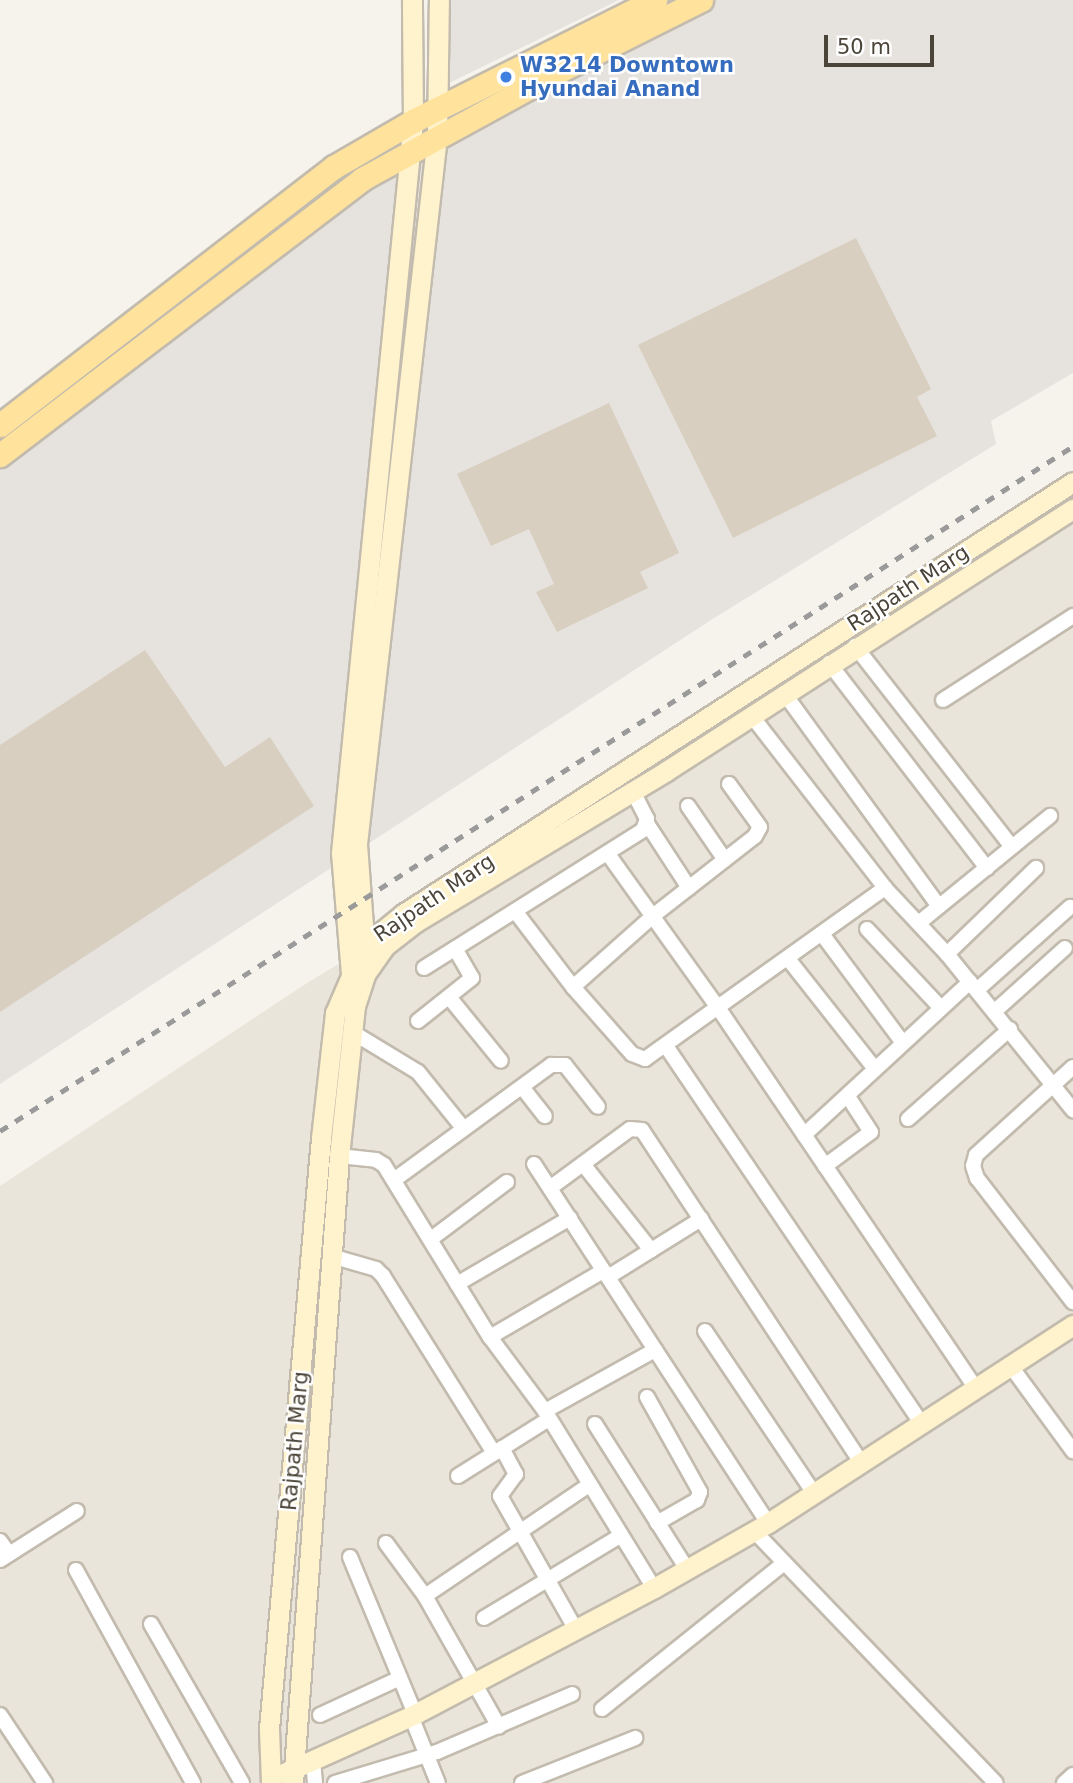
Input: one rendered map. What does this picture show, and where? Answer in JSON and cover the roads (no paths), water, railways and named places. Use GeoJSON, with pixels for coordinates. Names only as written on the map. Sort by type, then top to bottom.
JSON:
{"type":"FeatureCollection","features":[{"type":"Feature","properties":{"kind":"main road","name":"Rajpath Marg"},"geometry":{"type":"LineString","coordinates":[[358,972],[341,853],[413,121],[412,0]]}},
{"type":"Feature","properties":{"kind":"main road"},"geometry":{"type":"LineString","coordinates":[[364,946],[357,844],[437,136],[439,0]]}},
{"type":"Feature","properties":{"kind":"main road"},"geometry":{"type":"LineString","coordinates":[[0,425],[334,167],[413,121],[438,111],[654,0]]}},
{"type":"Feature","properties":{"kind":"main road"},"geometry":{"type":"LineString","coordinates":[[0,455],[318,211],[437,136],[701,0]]}},
{"type":"Feature","properties":{"kind":"main road","name":"Rajpath Marg"},"geometry":{"type":"LineString","coordinates":[[293,1776],[339,1156],[358,972],[364,946],[403,914],[1073,482]]}},
{"type":"Feature","properties":{"kind":"main road","name":"Rajpath Marg"},"geometry":{"type":"LineString","coordinates":[[269,1782],[269,1729],[321,1138],[335,1013],[358,972],[416,922],[633,791],[855,646],[1073,509]]}},
{"type":"Feature","properties":{"kind":"main road"},"geometry":{"type":"LineString","coordinates":[[269,1782],[293,1776],[313,1760],[413,1715],[654,1588],[761,1527],[1073,1325]]}},
{"type":"Feature","properties":{"kind":"street"},"geometry":{"type":"LineString","coordinates":[[943,700],[1073,616]]}},
{"type":"Feature","properties":{"kind":"street"},"geometry":{"type":"LineString","coordinates":[[855,646],[1012,847]]}},
{"type":"Feature","properties":{"kind":"street"},"geometry":{"type":"LineString","coordinates":[[829,663],[987,868]]}},
{"type":"Feature","properties":{"kind":"street"},"geometry":{"type":"LineString","coordinates":[[784,693],[939,906]]}},
{"type":"Feature","properties":{"kind":"street"},"geometry":{"type":"LineString","coordinates":[[751,715],[885,888],[920,922],[1054,1082],[1073,1110]]}},
{"type":"Feature","properties":{"kind":"street"},"geometry":{"type":"LineString","coordinates":[[573,987],[654,915],[755,836],[760,827],[729,784]]}},
{"type":"Feature","properties":{"kind":"street"},"geometry":{"type":"LineString","coordinates":[[633,791],[648,825],[689,888]]}},
{"type":"Feature","properties":{"kind":"street"},"geometry":{"type":"LineString","coordinates":[[688,806],[725,860]]}},
{"type":"Feature","properties":{"kind":"street"},"geometry":{"type":"LineString","coordinates":[[920,922],[1050,816]]}},
{"type":"Feature","properties":{"kind":"street"},"geometry":{"type":"LineString","coordinates":[[424,968],[608,854],[648,825]]}},
{"type":"Feature","properties":{"kind":"street"},"geometry":{"type":"LineString","coordinates":[[608,854],[719,1009],[976,1388]]}},
{"type":"Feature","properties":{"kind":"street"},"geometry":{"type":"LineString","coordinates":[[947,954],[1036,868]]}},
{"type":"Feature","properties":{"kind":"street"},"geometry":{"type":"LineString","coordinates":[[515,911],[573,987],[638,1059],[666,1046],[789,960],[885,888]]}},
{"type":"Feature","properties":{"kind":"street"},"geometry":{"type":"LineString","coordinates":[[804,1135],[941,1008],[974,986],[1070,907]]}},
{"type":"Feature","properties":{"kind":"street"},"geometry":{"type":"LineString","coordinates":[[867,929],[941,1008]]}},
{"type":"Feature","properties":{"kind":"street"},"geometry":{"type":"LineString","coordinates":[[822,934],[904,1043]]}},
{"type":"Feature","properties":{"kind":"street"},"geometry":{"type":"LineString","coordinates":[[418,1021],[472,978],[455,948]]}},
{"type":"Feature","properties":{"kind":"street"},"geometry":{"type":"LineString","coordinates":[[995,1011],[1065,948]]}},
{"type":"Feature","properties":{"kind":"street"},"geometry":{"type":"LineString","coordinates":[[789,960],[875,1069]]}},
{"type":"Feature","properties":{"kind":"street"},"geometry":{"type":"LineString","coordinates":[[449,997],[501,1061]]}},
{"type":"Feature","properties":{"kind":"street"},"geometry":{"type":"LineString","coordinates":[[908,1119],[1010,1029]]}},
{"type":"Feature","properties":{"kind":"street"},"geometry":{"type":"LineString","coordinates":[[352,1032],[418,1072],[464,1129]]}},
{"type":"Feature","properties":{"kind":"street"},"geometry":{"type":"LineString","coordinates":[[666,1046],[921,1422]]}},
{"type":"Feature","properties":{"kind":"street"},"geometry":{"type":"LineString","coordinates":[[394,1180],[559,1063],[598,1107]]}},
{"type":"Feature","properties":{"kind":"street"},"geometry":{"type":"LineString","coordinates":[[1073,1067],[976,1154],[973,1166],[977,1178],[1073,1303]]}},
{"type":"Feature","properties":{"kind":"street"},"geometry":{"type":"LineString","coordinates":[[522,1087],[545,1116]]}},
{"type":"Feature","properties":{"kind":"street"},"geometry":{"type":"LineString","coordinates":[[825,1166],[871,1132],[847,1095]]}},
{"type":"Feature","properties":{"kind":"street"},"geometry":{"type":"LineString","coordinates":[[550,1188],[637,1127],[701,1219],[860,1461]]}},
{"type":"Feature","properties":{"kind":"street"},"geometry":{"type":"LineString","coordinates":[[339,1156],[376,1160],[394,1180],[490,1337],[547,1415],[654,1588]]}},
{"type":"Feature","properties":{"kind":"street"},"geometry":{"type":"LineString","coordinates":[[534,1164],[655,1350],[784,1563],[996,1783]]}},
{"type":"Feature","properties":{"kind":"street"},"geometry":{"type":"LineString","coordinates":[[583,1164],[651,1250]]}},
{"type":"Feature","properties":{"kind":"street"},"geometry":{"type":"LineString","coordinates":[[431,1239],[507,1181]]}},
{"type":"Feature","properties":{"kind":"street"},"geometry":{"type":"LineString","coordinates":[[457,1284],[570,1218]]}},
{"type":"Feature","properties":{"kind":"street"},"geometry":{"type":"LineString","coordinates":[[490,1337],[651,1250],[701,1219]]}},
{"type":"Feature","properties":{"kind":"street"},"geometry":{"type":"LineString","coordinates":[[331,1256],[376,1269],[383,1276],[498,1451],[516,1474],[500,1496],[576,1630]]}},
{"type":"Feature","properties":{"kind":"street"},"geometry":{"type":"LineString","coordinates":[[705,1331],[814,1493]]}},
{"type":"Feature","properties":{"kind":"street"},"geometry":{"type":"LineString","coordinates":[[458,1476],[547,1415],[655,1350]]}},
{"type":"Feature","properties":{"kind":"street"},"geometry":{"type":"LineString","coordinates":[[1010,1365],[1073,1451]]}},
{"type":"Feature","properties":{"kind":"street"},"geometry":{"type":"LineString","coordinates":[[647,1397],[700,1492],[697,1500],[657,1523]]}},
{"type":"Feature","properties":{"kind":"street"},"geometry":{"type":"LineString","coordinates":[[595,1424],[687,1569]]}},
{"type":"Feature","properties":{"kind":"street"},"geometry":{"type":"LineString","coordinates":[[425,1596],[589,1485]]}},
{"type":"Feature","properties":{"kind":"street"},"geometry":{"type":"LineString","coordinates":[[0,1541],[4,1557],[77,1511]]}},
{"type":"Feature","properties":{"kind":"street"},"geometry":{"type":"LineString","coordinates":[[484,1618],[620,1536]]}},
{"type":"Feature","properties":{"kind":"street"},"geometry":{"type":"LineString","coordinates":[[386,1543],[425,1596],[478,1682],[499,1727]]}},
{"type":"Feature","properties":{"kind":"street"},"geometry":{"type":"LineString","coordinates":[[350,1557],[400,1678],[438,1783]]}},
{"type":"Feature","properties":{"kind":"street"},"geometry":{"type":"LineString","coordinates":[[602,1709],[784,1563]]}},
{"type":"Feature","properties":{"kind":"street"},"geometry":{"type":"LineString","coordinates":[[76,1570],[193,1783]]}},
{"type":"Feature","properties":{"kind":"street"},"geometry":{"type":"LineString","coordinates":[[151,1624],[242,1783]]}},
{"type":"Feature","properties":{"kind":"street"},"geometry":{"type":"LineString","coordinates":[[320,1715],[400,1678]]}},
{"type":"Feature","properties":{"kind":"street"},"geometry":{"type":"LineString","coordinates":[[335,1783],[427,1756],[572,1694]]}},
{"type":"Feature","properties":{"kind":"street"},"geometry":{"type":"LineString","coordinates":[[0,1715],[45,1783]]}},
{"type":"Feature","properties":{"kind":"street"},"geometry":{"type":"LineString","coordinates":[[522,1783],[635,1738]]}},
{"type":"Feature","properties":{"kind":"street"},"geometry":{"type":"LineString","coordinates":[[313,1760],[315,1783]]}},
{"type":"Feature","properties":{"kind":"street"},"geometry":{"type":"LineString","coordinates":[[1064,1783],[1073,1775]]}},
{"type":"Feature","properties":{"kind":"railway"},"geometry":{"type":"LineString","coordinates":[[0,1131],[1073,446]]}},
{"type":"Feature","properties":{"kind":"place","name":"W3214 Downtown Hyundai Anand"},"geometry":{"type":"Point","coordinates":[506,77]}}]}
